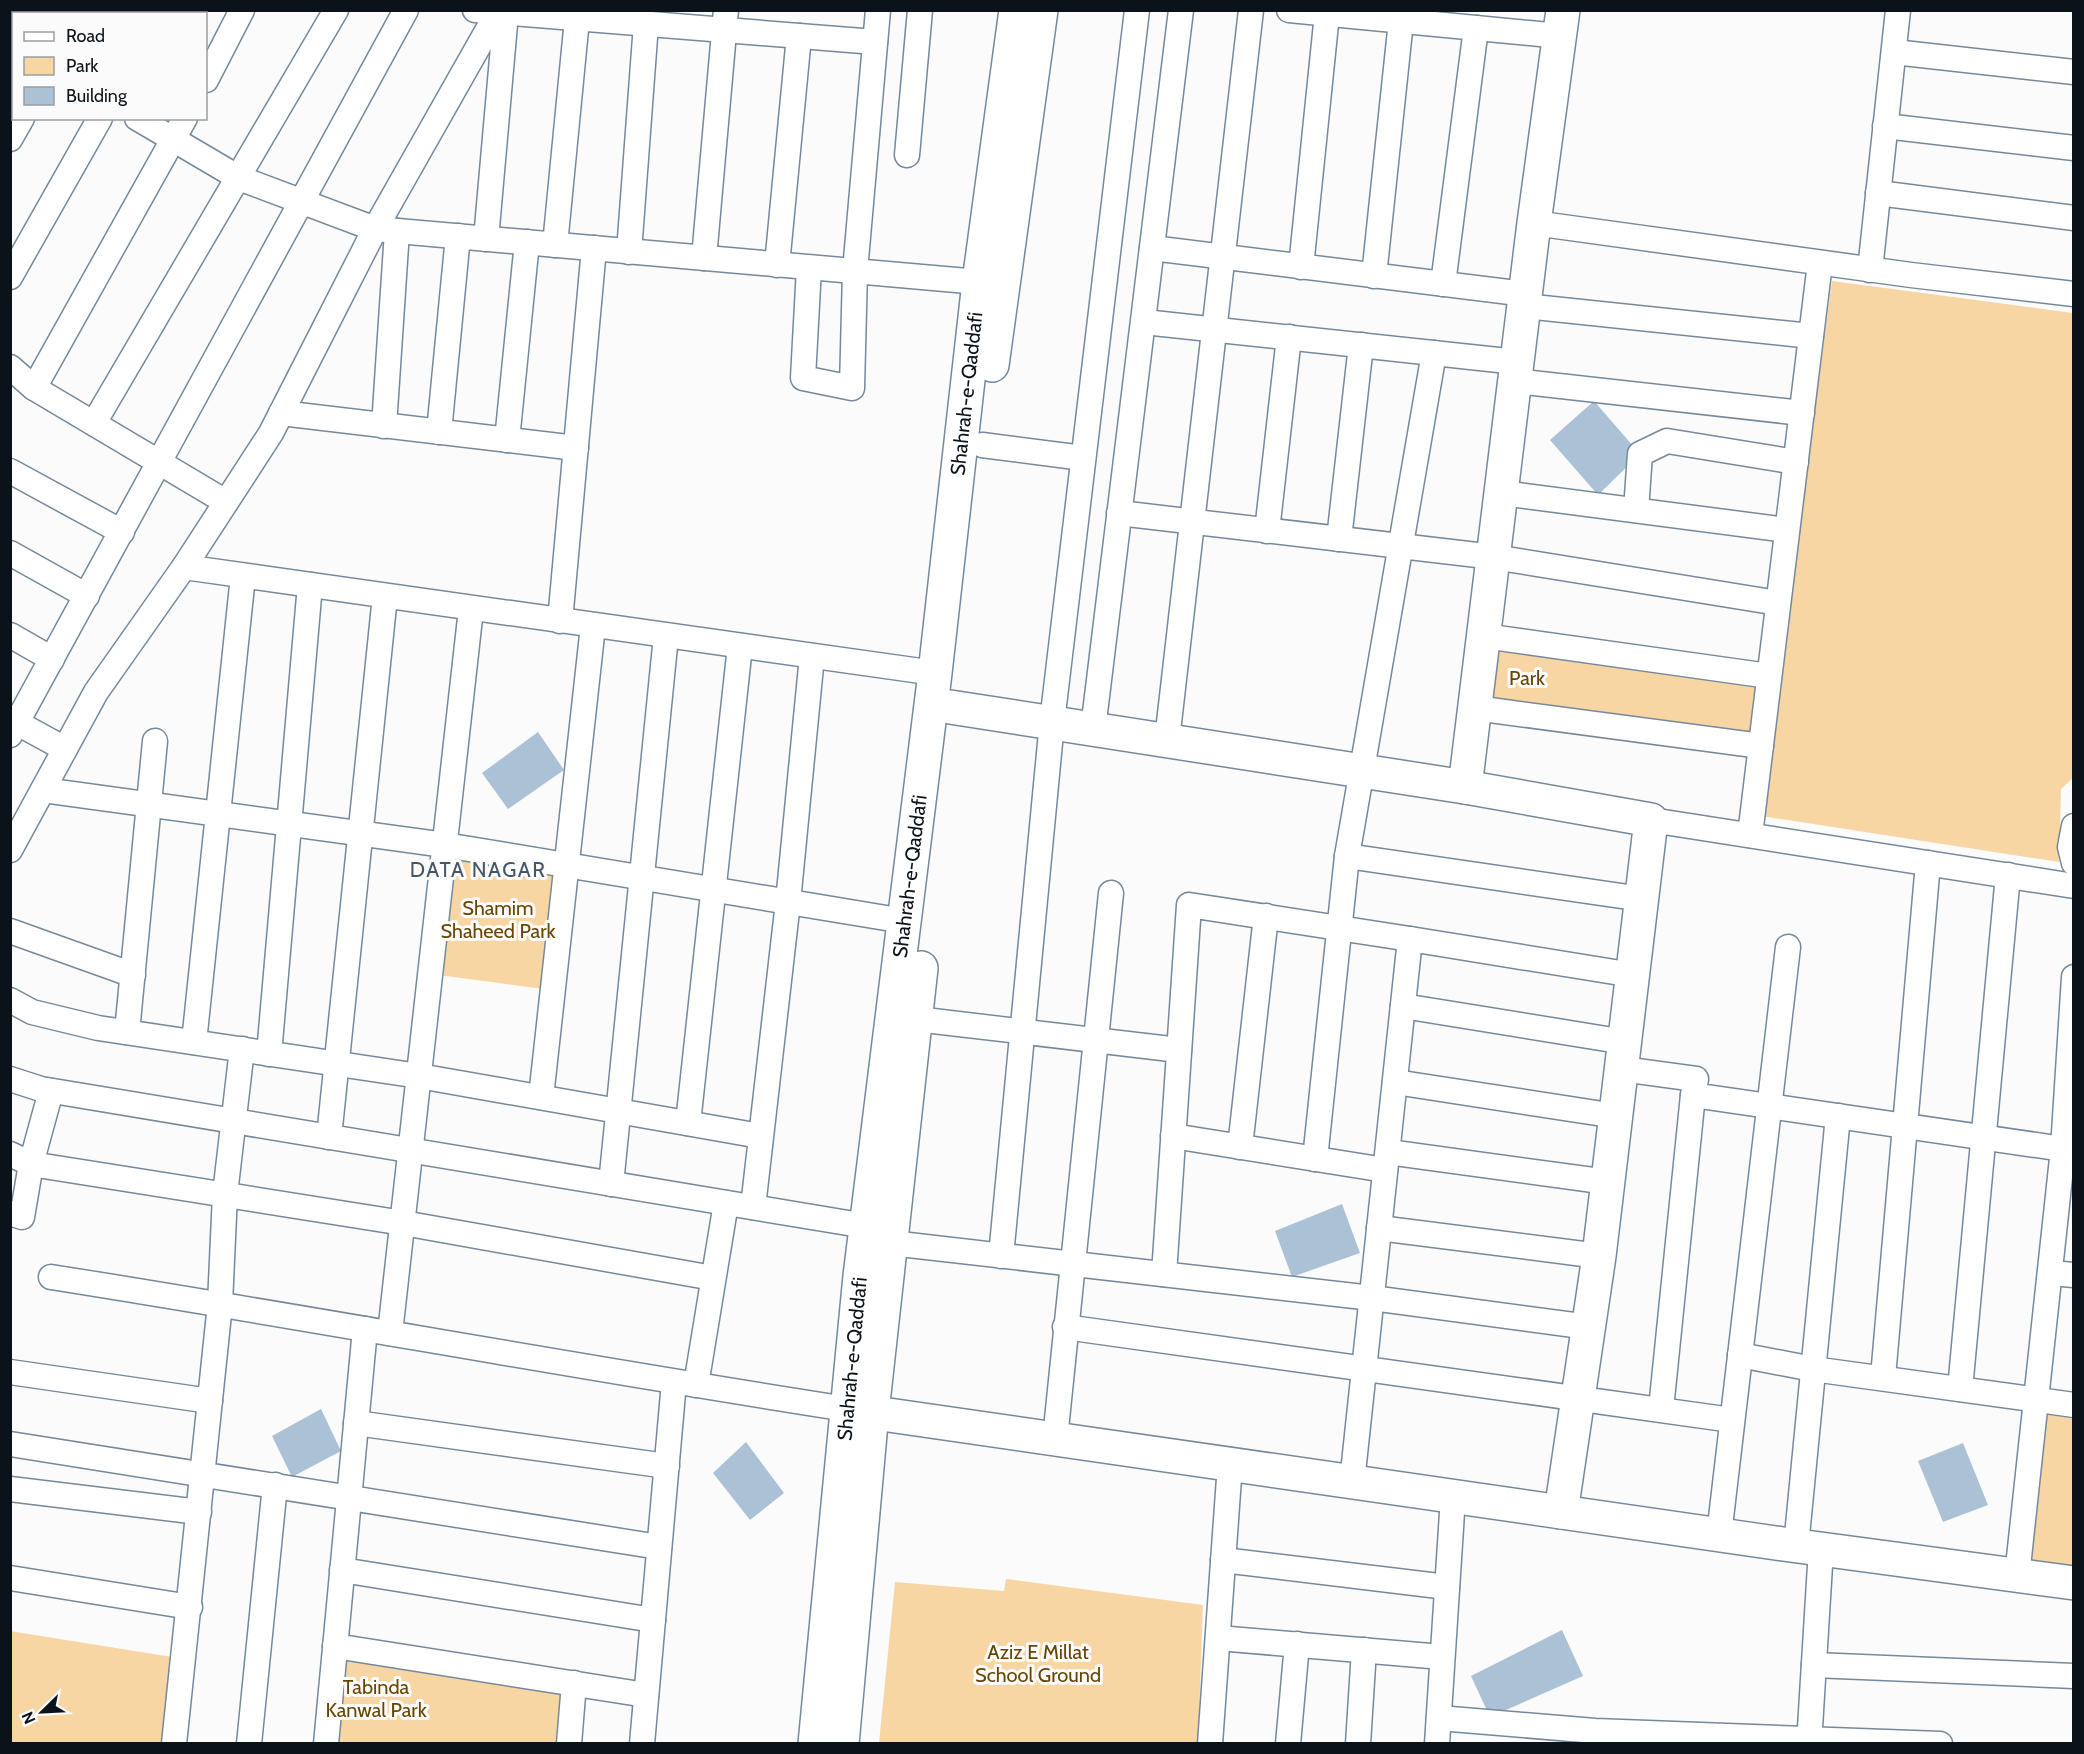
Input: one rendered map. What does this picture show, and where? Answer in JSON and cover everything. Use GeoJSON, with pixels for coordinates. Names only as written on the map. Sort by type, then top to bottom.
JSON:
{"type":"FeatureCollection","features":[{"type":"Feature","properties":{"kind":"main road","name":"Shahrah-e-Qaddafi"},"geometry":{"type":"LineString","coordinates":[[815,1743],[860,1411],[879,1234],[904,921],[936,673],[979,282],[1016,10]]}},
{"type":"Feature","properties":{"kind":"main road","name":"Shahrah-e-Qaddafi"},"geometry":{"type":"LineString","coordinates":[[879,1234],[916,1019],[950,706],[982,445],[1041,10]]}},
{"type":"Feature","properties":{"kind":"main road"},"geometry":{"type":"LineString","coordinates":[[1465,787],[1534,223],[1562,23]]}},
{"type":"Feature","properties":{"kind":"main road"},"geometry":{"type":"LineString","coordinates":[[950,706],[1465,787],[1651,820],[1599,1256],[1561,1512]]}},
{"type":"Feature","properties":{"kind":"main road","name":"Shahrah-e-Qaddafi"},"geometry":{"type":"LineString","coordinates":[[842,1743],[860,1411]]}},
{"type":"Feature","properties":{"kind":"main road"},"geometry":{"type":"LineString","coordinates":[[860,1411],[2073,1584]]}},
{"type":"Feature","properties":{"kind":"street"},"geometry":{"type":"LineString","coordinates":[[207,78],[242,10]]}},
{"type":"Feature","properties":{"kind":"street"},"geometry":{"type":"LineString","coordinates":[[94,423],[336,10]]}},
{"type":"Feature","properties":{"kind":"street"},"geometry":{"type":"LineString","coordinates":[[65,749],[13,726],[87,596],[406,10]]}},
{"type":"Feature","properties":{"kind":"street"},"geometry":{"type":"LineString","coordinates":[[809,267],[803,378],[852,388],[855,272],[878,10]]}},
{"type":"Feature","properties":{"kind":"street"},"geometry":{"type":"LineString","coordinates":[[907,155],[920,10]]}},
{"type":"Feature","properties":{"kind":"street"},"geometry":{"type":"LineString","coordinates":[[1001,1256],[1052,722],[1137,10]]}},
{"type":"Feature","properties":{"kind":"street"},"geometry":{"type":"LineString","coordinates":[[1093,729],[1181,10]]}},
{"type":"Feature","properties":{"kind":"street"},"geometry":{"type":"LineString","coordinates":[[1167,740],[1251,10]]}},
{"type":"Feature","properties":{"kind":"street"},"geometry":{"type":"LineString","coordinates":[[1289,10],[1476,28],[1562,23]]}},
{"type":"Feature","properties":{"kind":"street"},"geometry":{"type":"LineString","coordinates":[[1870,270],[1898,10]]}},
{"type":"Feature","properties":{"kind":"street"},"geometry":{"type":"LineString","coordinates":[[495,12],[646,24],[725,20],[799,36],[875,42]]}},
{"type":"Feature","properties":{"kind":"street"},"geometry":{"type":"LineString","coordinates":[[10,850],[96,692],[184,567],[281,413],[386,230],[495,12]]}},
{"type":"Feature","properties":{"kind":"street"},"geometry":{"type":"LineString","coordinates":[[486,239],[495,12]]}},
{"type":"Feature","properties":{"kind":"street"},"geometry":{"type":"LineString","coordinates":[[1301,267],[1327,14]]}},
{"type":"Feature","properties":{"kind":"street"},"geometry":{"type":"LineString","coordinates":[[555,245],[578,18]]}},
{"type":"Feature","properties":{"kind":"street"},"geometry":{"type":"LineString","coordinates":[[704,258],[725,20]]}},
{"type":"Feature","properties":{"kind":"street"},"geometry":{"type":"LineString","coordinates":[[1374,276],[1401,21]]}},
{"type":"Feature","properties":{"kind":"street"},"geometry":{"type":"LineString","coordinates":[[629,252],[646,24]]}},
{"type":"Feature","properties":{"kind":"street"},"geometry":{"type":"LineString","coordinates":[[1443,284],[1476,28]]}},
{"type":"Feature","properties":{"kind":"street"},"geometry":{"type":"LineString","coordinates":[[777,265],[799,36]]}},
{"type":"Feature","properties":{"kind":"street"},"geometry":{"type":"LineString","coordinates":[[1893,52],[2073,72]]}},
{"type":"Feature","properties":{"kind":"street"},"geometry":{"type":"LineString","coordinates":[[10,139],[21,120]]}},
{"type":"Feature","properties":{"kind":"street"},"geometry":{"type":"LineString","coordinates":[[10,277],[99,120]]}},
{"type":"Feature","properties":{"kind":"street"},"geometry":{"type":"LineString","coordinates":[[140,120],[239,178],[386,230],[979,282]]}},
{"type":"Feature","properties":{"kind":"street"},"geometry":{"type":"LineString","coordinates":[[34,388],[184,120]]}},
{"type":"Feature","properties":{"kind":"street"},"geometry":{"type":"LineString","coordinates":[[1885,126],[2073,148]]}},
{"type":"Feature","properties":{"kind":"street"},"geometry":{"type":"LineString","coordinates":[[1878,193],[2073,218]]}},
{"type":"Feature","properties":{"kind":"street"},"geometry":{"type":"LineString","coordinates":[[1534,223],[1870,270],[2073,294]]}},
{"type":"Feature","properties":{"kind":"street"},"geometry":{"type":"LineString","coordinates":[[384,426],[386,230]]}},
{"type":"Feature","properties":{"kind":"street"},"geometry":{"type":"LineString","coordinates":[[439,432],[458,236]]}},
{"type":"Feature","properties":{"kind":"street"},"geometry":{"type":"LineString","coordinates":[[507,440],[527,242]]}},
{"type":"Feature","properties":{"kind":"street"},"geometry":{"type":"LineString","coordinates":[[560,621],[594,248]]}},
{"type":"Feature","properties":{"kind":"street"},"geometry":{"type":"LineString","coordinates":[[1152,248],[1443,284],[1525,300],[1811,336]]}},
{"type":"Feature","properties":{"kind":"street"},"geometry":{"type":"LineString","coordinates":[[1750,835],[1820,263]]}},
{"type":"Feature","properties":{"kind":"street"},"geometry":{"type":"LineString","coordinates":[[1144,322],[1434,353],[1516,371],[1802,413]]}},
{"type":"Feature","properties":{"kind":"street"},"geometry":{"type":"LineString","coordinates":[[1267,531],[1289,337]]}},
{"type":"Feature","properties":{"kind":"street"},"geometry":{"type":"LineString","coordinates":[[1339,539],[1361,345]]}},
{"type":"Feature","properties":{"kind":"street"},"geometry":{"type":"LineString","coordinates":[[1315,1159],[1337,928],[1347,856],[1434,353]]}},
{"type":"Feature","properties":{"kind":"street"},"geometry":{"type":"LineString","coordinates":[[10,367],[34,388],[226,502]]}},
{"type":"Feature","properties":{"kind":"street"},"geometry":{"type":"LineString","coordinates":[[281,413],[576,448]]}},
{"type":"Feature","properties":{"kind":"street"},"geometry":{"type":"LineString","coordinates":[[1636,510],[1640,454],[1667,441],[1796,462]]}},
{"type":"Feature","properties":{"kind":"street"},"geometry":{"type":"LineString","coordinates":[[982,445],[1083,458]]}},
{"type":"Feature","properties":{"kind":"street"},"geometry":{"type":"LineString","coordinates":[[10,471],[122,532]]}},
{"type":"Feature","properties":{"kind":"street"},"geometry":{"type":"LineString","coordinates":[[1502,493],[1787,530]]}},
{"type":"Feature","properties":{"kind":"street"},"geometry":{"type":"LineString","coordinates":[[1119,513],[1494,557],[1778,603]]}},
{"type":"Feature","properties":{"kind":"street"},"geometry":{"type":"LineString","coordinates":[[10,553],[87,596]]}},
{"type":"Feature","properties":{"kind":"street"},"geometry":{"type":"LineString","coordinates":[[184,567],[936,673]]}},
{"type":"Feature","properties":{"kind":"street"},"geometry":{"type":"LineString","coordinates":[[194,1042],[243,576]]}},
{"type":"Feature","properties":{"kind":"street"},"geometry":{"type":"LineString","coordinates":[[269,1053],[310,585]]}},
{"type":"Feature","properties":{"kind":"street"},"geometry":{"type":"LineString","coordinates":[[329,1137],[385,596]]}},
{"type":"Feature","properties":{"kind":"street"},"geometry":{"type":"LineString","coordinates":[[390,1333],[471,609]]}},
{"type":"Feature","properties":{"kind":"street"},"geometry":{"type":"LineString","coordinates":[[541,1097],[593,626]]}},
{"type":"Feature","properties":{"kind":"street"},"geometry":{"type":"LineString","coordinates":[[10,635],[52,659]]}},
{"type":"Feature","properties":{"kind":"street"},"geometry":{"type":"LineString","coordinates":[[611,1184],[666,636]]}},
{"type":"Feature","properties":{"kind":"street"},"geometry":{"type":"LineString","coordinates":[[1484,636],[1769,676]]}},
{"type":"Feature","properties":{"kind":"street"},"geometry":{"type":"LineString","coordinates":[[688,1123],[740,646]]}},
{"type":"Feature","properties":{"kind":"street"},"geometry":{"type":"LineString","coordinates":[[753,1207],[788,902],[812,656]]}},
{"type":"Feature","properties":{"kind":"street"},"geometry":{"type":"LineString","coordinates":[[1475,708],[1761,746]]}},
{"type":"Feature","properties":{"kind":"street"},"geometry":{"type":"LineString","coordinates":[[127,1032],[155,741]]}},
{"type":"Feature","properties":{"kind":"street"},"geometry":{"type":"LineString","coordinates":[[43,790],[445,845],[904,921]]}},
{"type":"Feature","properties":{"kind":"street"},"geometry":{"type":"LineString","coordinates":[[1651,820],[2073,886]]}},
{"type":"Feature","properties":{"kind":"street"},"geometry":{"type":"LineString","coordinates":[[2073,826],[2070,848],[2073,863]]}},
{"type":"Feature","properties":{"kind":"street"},"geometry":{"type":"LineString","coordinates":[[1347,856],[1642,899]]}},
{"type":"Feature","properties":{"kind":"street"},"geometry":{"type":"LineString","coordinates":[[1883,1377],[1928,863]]}},
{"type":"Feature","properties":{"kind":"street"},"geometry":{"type":"LineString","coordinates":[[1960,1389],[2008,875]]}},
{"type":"Feature","properties":{"kind":"street"},"geometry":{"type":"LineString","coordinates":[[1055,1439],[1071,1263],[1111,893]]}},
{"type":"Feature","properties":{"kind":"street"},"geometry":{"type":"LineString","coordinates":[[1164,1274],[1189,904],[1633,975]]}},
{"type":"Feature","properties":{"kind":"street"},"geometry":{"type":"LineString","coordinates":[[1240,1147],[1266,916]]}},
{"type":"Feature","properties":{"kind":"street"},"geometry":{"type":"LineString","coordinates":[[10,931],[133,975]]}},
{"type":"Feature","properties":{"kind":"street"},"geometry":{"type":"LineString","coordinates":[[1352,1482],[1410,939]]}},
{"type":"Feature","properties":{"kind":"street"},"geometry":{"type":"LineString","coordinates":[[1719,1535],[1788,947]]}},
{"type":"Feature","properties":{"kind":"street"},"geometry":{"type":"LineString","coordinates":[[2017,1576],[2036,1400],[2062,1274],[2063,1149],[2070,1089],[2073,977]]}},
{"type":"Feature","properties":{"kind":"street"},"geometry":{"type":"LineString","coordinates":[[10,1000],[32,1012],[127,1032],[419,1076],[760,1136]]}},
{"type":"Feature","properties":{"kind":"street"},"geometry":{"type":"LineString","coordinates":[[1403,1006],[1623,1055],[1696,1079],[1661,1409]]}},
{"type":"Feature","properties":{"kind":"street"},"geometry":{"type":"LineString","coordinates":[[916,1019],[1179,1050]]}},
{"type":"Feature","properties":{"kind":"street"},"geometry":{"type":"LineString","coordinates":[[174,1743],[220,1304],[225,1194],[242,1049]]}},
{"type":"Feature","properties":{"kind":"street"},"geometry":{"type":"LineString","coordinates":[[10,1079],[51,1091],[753,1207],[879,1234],[1001,1256],[1372,1298],[1589,1327]]}},
{"type":"Feature","properties":{"kind":"street"},"geometry":{"type":"LineString","coordinates":[[1395,1082],[1616,1116]]}},
{"type":"Feature","properties":{"kind":"street"},"geometry":{"type":"LineString","coordinates":[[10,1213],[22,1217],[21,1159],[51,1091]]}},
{"type":"Feature","properties":{"kind":"street"},"geometry":{"type":"LineString","coordinates":[[1693,1095],[2063,1149]]}},
{"type":"Feature","properties":{"kind":"street"},"geometry":{"type":"LineString","coordinates":[[1809,1740],[1814,1665],[1809,1548],[1813,1369],[1839,1116]]}},
{"type":"Feature","properties":{"kind":"street"},"geometry":{"type":"LineString","coordinates":[[1173,1136],[1315,1159],[1386,1161],[1608,1182]]}},
{"type":"Feature","properties":{"kind":"street"},"geometry":{"type":"LineString","coordinates":[[21,1159],[714,1278]]}},
{"type":"Feature","properties":{"kind":"street"},"geometry":{"type":"LineString","coordinates":[[642,1743],[667,1466],[685,1384],[714,1278],[726,1203]]}},
{"type":"Feature","properties":{"kind":"street"},"geometry":{"type":"LineString","coordinates":[[1379,1228],[1599,1256]]}},
{"type":"Feature","properties":{"kind":"street"},"geometry":{"type":"LineString","coordinates":[[51,1277],[685,1384],[860,1411]]}},
{"type":"Feature","properties":{"kind":"street"},"geometry":{"type":"LineString","coordinates":[[1065,1327],[1579,1396],[1732,1420]]}},
{"type":"Feature","properties":{"kind":"street"},"geometry":{"type":"LineString","coordinates":[[326,1743],[365,1329]]}},
{"type":"Feature","properties":{"kind":"street"},"geometry":{"type":"LineString","coordinates":[[1740,1354],[1813,1369],[2073,1405]]}},
{"type":"Feature","properties":{"kind":"street"},"geometry":{"type":"LineString","coordinates":[[10,1372],[210,1401]]}},
{"type":"Feature","properties":{"kind":"street"},"geometry":{"type":"LineString","coordinates":[[356,1424],[667,1466]]}},
{"type":"Feature","properties":{"kind":"street"},"geometry":{"type":"LineString","coordinates":[[10,1444],[659,1548]]}},
{"type":"Feature","properties":{"kind":"street"},"geometry":{"type":"LineString","coordinates":[[1210,1743],[1230,1464]]}},
{"type":"Feature","properties":{"kind":"street"},"geometry":{"type":"LineString","coordinates":[[249,1743],[275,1485]]}},
{"type":"Feature","properties":{"kind":"street"},"geometry":{"type":"LineString","coordinates":[[10,1489],[199,1512]]}},
{"type":"Feature","properties":{"kind":"street"},"geometry":{"type":"LineString","coordinates":[[1437,1743],[1453,1497]]}},
{"type":"Feature","properties":{"kind":"street"},"geometry":{"type":"LineString","coordinates":[[1223,1560],[1447,1587]]}},
{"type":"Feature","properties":{"kind":"street"},"geometry":{"type":"LineString","coordinates":[[342,1570],[653,1620]]}},
{"type":"Feature","properties":{"kind":"street"},"geometry":{"type":"LineString","coordinates":[[10,1578],[190,1607]]}},
{"type":"Feature","properties":{"kind":"street"},"geometry":{"type":"LineString","coordinates":[[1218,1638],[1442,1657]]}},
{"type":"Feature","properties":{"kind":"street"},"geometry":{"type":"LineString","coordinates":[[1287,1743],[1297,1644]]}},
{"type":"Feature","properties":{"kind":"street"},"geometry":{"type":"LineString","coordinates":[[335,1646],[646,1695]]}},
{"type":"Feature","properties":{"kind":"street"},"geometry":{"type":"LineString","coordinates":[[1358,1743],[1364,1650]]}},
{"type":"Feature","properties":{"kind":"street"},"geometry":{"type":"LineString","coordinates":[[1814,1665],[2073,1676]]}},
{"type":"Feature","properties":{"kind":"street"},"geometry":{"type":"LineString","coordinates":[[568,1743],[574,1683]]}},
{"type":"Feature","properties":{"kind":"street"},"geometry":{"type":"LineString","coordinates":[[1439,1718],[1517,1734],[1940,1743]]}},
{"type":"Feature","properties":{"kind":"green space"},"geometry":{"type":"Polygon","coordinates":[[[1832,281],[2073,313],[2074,777],[2061,789],[2059,862],[1761,816],[1832,281]]]}},
{"type":"Feature","properties":{"kind":"green space","name":"Park"},"geometry":{"type":"Polygon","coordinates":[[[1484,636],[1769,676],[1761,746],[1475,708],[1484,636]]]}},
{"type":"Feature","properties":{"kind":"green space","name":"Shamim Shaheed Park"},"geometry":{"type":"Polygon","coordinates":[[[445,845],[566,865],[551,990],[431,974],[445,845]]]}},
{"type":"Feature","properties":{"kind":"green space"},"geometry":{"type":"Polygon","coordinates":[[[2035,1413],[2073,1418],[2073,1583],[2017,1576],[2035,1413]]]}},
{"type":"Feature","properties":{"kind":"green space","name":"Aziz E Millat School Ground"},"geometry":{"type":"Polygon","coordinates":[[[1006,1579],[1203,1605],[1198,1743],[879,1743],[895,1582],[1004,1591],[1006,1579]]]}},
{"type":"Feature","properties":{"kind":"green space"},"geometry":{"type":"Polygon","coordinates":[[[10,1631],[172,1657],[163,1743],[11,1743],[10,1631]]]}},
{"type":"Feature","properties":{"kind":"green space","name":"Tabinda Kanwal Park"},"geometry":{"type":"Polygon","coordinates":[[[335,1646],[574,1683],[569,1743],[326,1744],[335,1646]]]}},
{"type":"Feature","properties":{"kind":"building"},"geometry":{"type":"Polygon","coordinates":[[[1594,401],[1640,454],[1598,495],[1550,440],[1594,401]]]}},
{"type":"Feature","properties":{"kind":"building"},"geometry":{"type":"Polygon","coordinates":[[[538,732],[564,770],[508,809],[482,773],[538,732]]]}},
{"type":"Feature","properties":{"kind":"building"},"geometry":{"type":"Polygon","coordinates":[[[1342,1204],[1360,1253],[1292,1277],[1275,1231],[1342,1204]]]}},
{"type":"Feature","properties":{"kind":"building"},"geometry":{"type":"Polygon","coordinates":[[[321,1409],[341,1451],[292,1477],[272,1436],[321,1409]]]}},
{"type":"Feature","properties":{"kind":"building"},"geometry":{"type":"Polygon","coordinates":[[[746,1442],[784,1493],[750,1520],[713,1473],[746,1442]]]}},
{"type":"Feature","properties":{"kind":"building"},"geometry":{"type":"Polygon","coordinates":[[[1963,1443],[1988,1505],[1943,1522],[1918,1461],[1963,1443]]]}},
{"type":"Feature","properties":{"kind":"building"},"geometry":{"type":"Polygon","coordinates":[[[1562,1630],[1583,1676],[1490,1717],[1471,1676],[1562,1630]]]}},
{"type":"Feature","properties":{"kind":"district","name":"DATA NAGAR"},"geometry":{"type":"Point","coordinates":[478,869]}}]}
